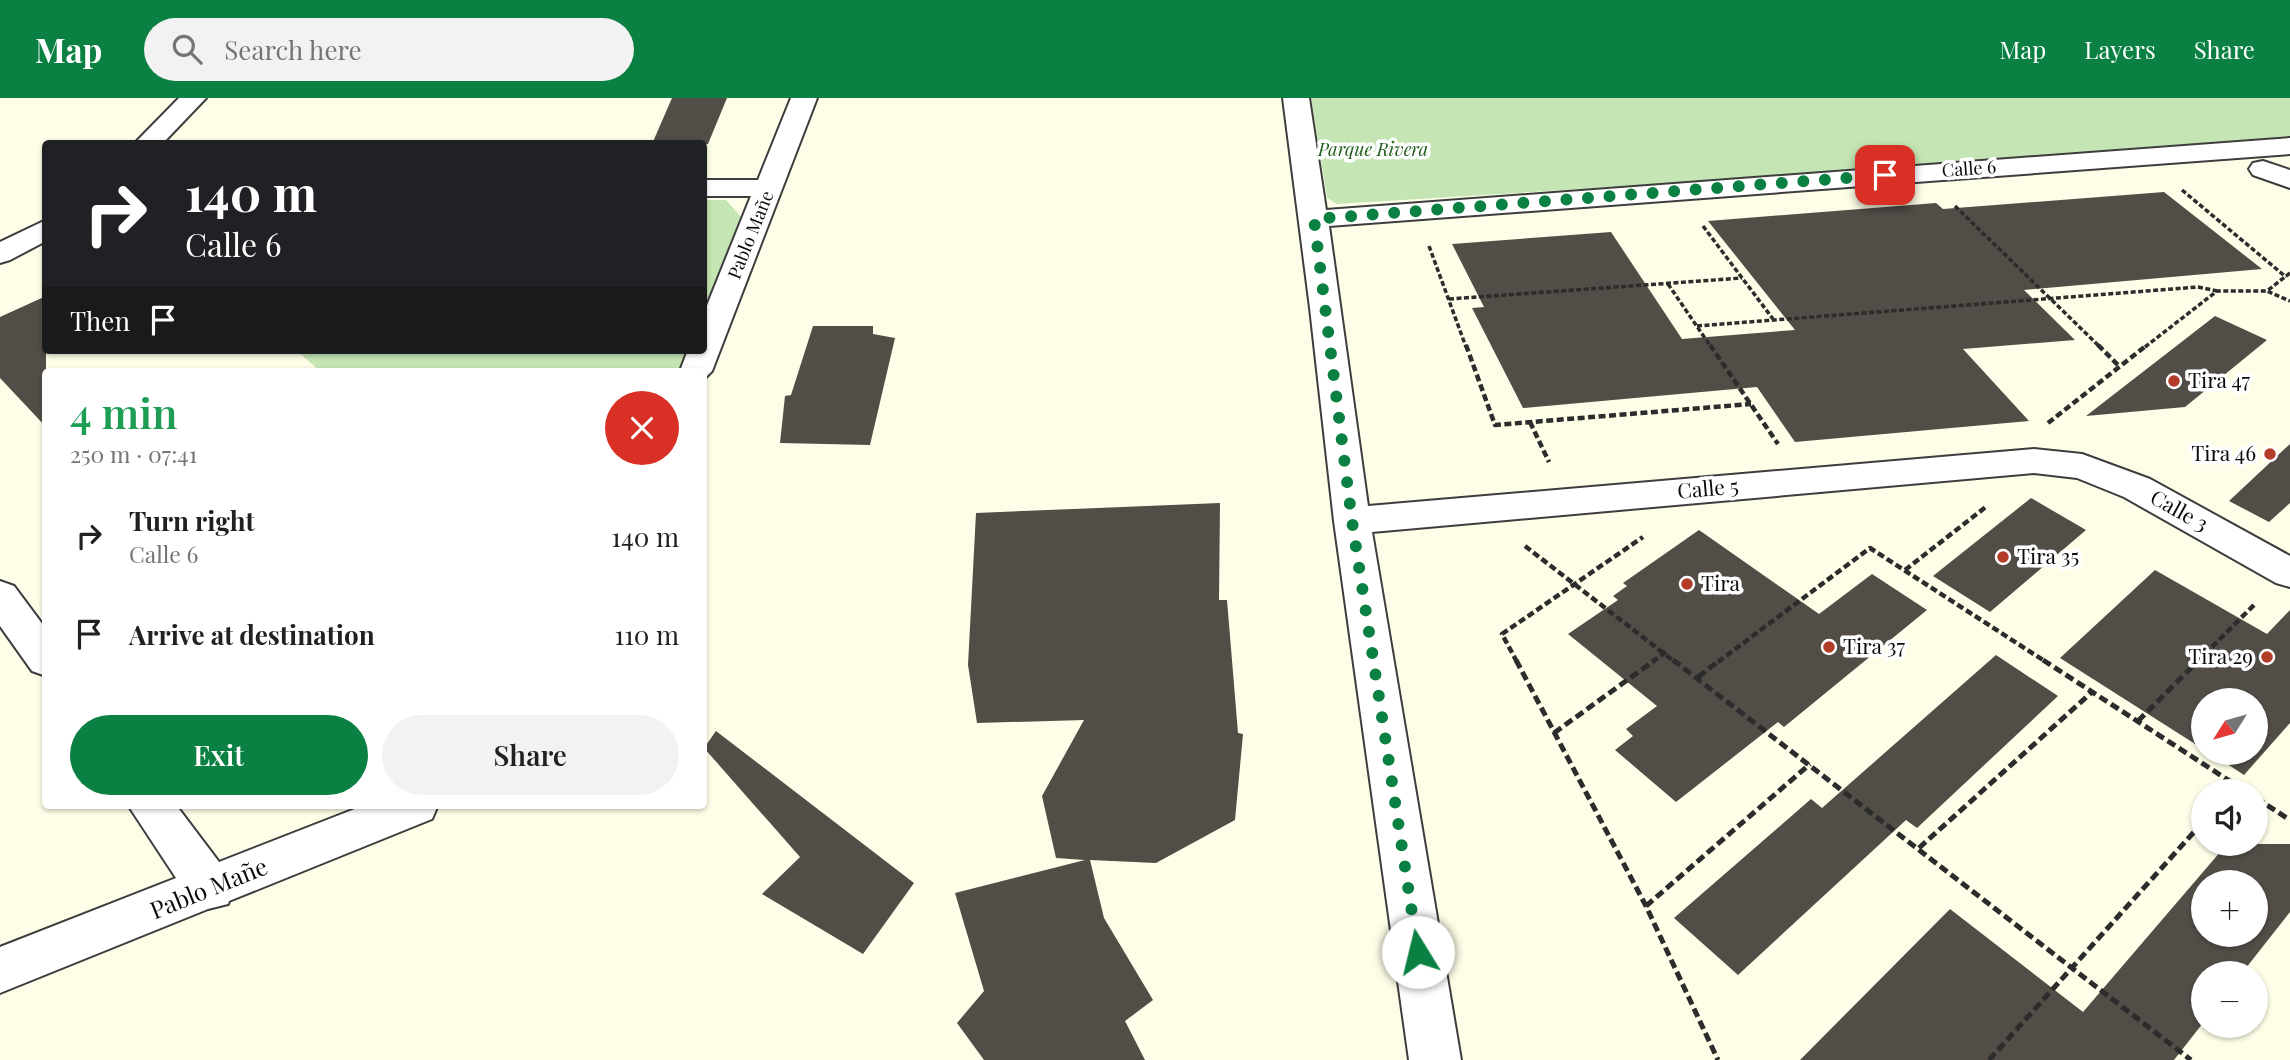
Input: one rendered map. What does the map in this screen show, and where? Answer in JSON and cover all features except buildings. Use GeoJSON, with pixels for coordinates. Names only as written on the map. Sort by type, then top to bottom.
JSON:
{"type":"FeatureCollection","features":[{"type":"Feature","properties":{"kind":"street"},"geometry":{"type":"LineString","coordinates":[[151,140],[193,98]]}},
{"type":"Feature","properties":{"kind":"street","name":"Pablo Mañe"},"geometry":{"type":"LineString","coordinates":[[707,343],[804,98]]}},
{"type":"Feature","properties":{"kind":"street"},"geometry":{"type":"LineString","coordinates":[[1296,98],[1352,521],[1435,1060]]}},
{"type":"Feature","properties":{"kind":"street","name":"Calle 6"},"geometry":{"type":"LineString","coordinates":[[1314,219],[2290,146]]}},
{"type":"Feature","properties":{"kind":"street"},"geometry":{"type":"LineString","coordinates":[[2263,169],[2290,180]]}},
{"type":"Feature","properties":{"kind":"street"},"geometry":{"type":"LineString","coordinates":[[707,188],[769,188]]}},
{"type":"Feature","properties":{"kind":"street"},"geometry":{"type":"LineString","coordinates":[[0,254],[42,231]]}},
{"type":"Feature","properties":{"kind":"street","name":"Calle 5"},"geometry":{"type":"LineString","coordinates":[[1352,521],[2008,463],[2064,462]]}},
{"type":"Feature","properties":{"kind":"street","name":"Calle 3"},"geometry":{"type":"LineString","coordinates":[[2064,462],[2082,466],[2137,488],[2289,572]]}},
{"type":"Feature","properties":{"kind":"street"},"geometry":{"type":"LineString","coordinates":[[0,596],[42,654]]}},
{"type":"Feature","properties":{"kind":"street"},"geometry":{"type":"LineString","coordinates":[[153,809],[211,889]]}},
{"type":"Feature","properties":{"kind":"street","name":"Pablo Mañe"},"geometry":{"type":"LineString","coordinates":[[0,970],[211,889],[406,809]]}},
{"type":"Feature","properties":{"kind":"path"},"geometry":{"type":"LineString","coordinates":[[2172,182],[2288,275],[2267,291]]}},
{"type":"Feature","properties":{"kind":"path"},"geometry":{"type":"LineString","coordinates":[[1955,206],[2120,367]]}},
{"type":"Feature","properties":{"kind":"path"},"geometry":{"type":"LineString","coordinates":[[1703,226],[1774,320]]}},
{"type":"Feature","properties":{"kind":"path"},"geometry":{"type":"LineString","coordinates":[[1425,235],[1494,425],[1751,404]]}},
{"type":"Feature","properties":{"kind":"path"},"geometry":{"type":"LineString","coordinates":[[1449,299],[1742,278]]}},
{"type":"Feature","properties":{"kind":"path"},"geometry":{"type":"LineString","coordinates":[[1668,283],[1803,481]]}},
{"type":"Feature","properties":{"kind":"path"},"geometry":{"type":"LineString","coordinates":[[1697,326],[2198,287],[2217,291],[2267,291],[2290,301]]}},
{"type":"Feature","properties":{"kind":"path"},"geometry":{"type":"LineString","coordinates":[[2064,462],[2048,424],[2217,291]]}},
{"type":"Feature","properties":{"kind":"path"},"geometry":{"type":"LineString","coordinates":[[1905,570],[2014,485],[2008,463]]}},
{"type":"Feature","properties":{"kind":"path"},"geometry":{"type":"LineString","coordinates":[[1678,492],[1678,513],[1502,634],[1646,906],[1718,1060]]}},
{"type":"Feature","properties":{"kind":"path"},"geometry":{"type":"LineString","coordinates":[[1500,509],[1507,533],[1666,652],[2191,1060]]}},
{"type":"Feature","properties":{"kind":"path"},"geometry":{"type":"LineString","coordinates":[[1698,677],[1870,548],[2227,779]]}},
{"type":"Feature","properties":{"kind":"path"},"geometry":{"type":"LineString","coordinates":[[2138,721],[2289,572]]}},
{"type":"Feature","properties":{"kind":"path"},"geometry":{"type":"LineString","coordinates":[[1554,733],[1666,652]]}},
{"type":"Feature","properties":{"kind":"path"},"geometry":{"type":"LineString","coordinates":[[1919,848],[2092,692]]}},
{"type":"Feature","properties":{"kind":"path"},"geometry":{"type":"LineString","coordinates":[[1646,906],[1811,764]]}},
{"type":"Feature","properties":{"kind":"path"},"geometry":{"type":"LineString","coordinates":[[2268,806],[2290,820]]}},
{"type":"Feature","properties":{"kind":"path"},"geometry":{"type":"LineString","coordinates":[[1989,1060],[2191,835]]}},
{"type":"Feature","properties":{"kind":"green space","name":"Parque Rivera"},"geometry":{"type":"Polygon","coordinates":[[[1311,98],[2290,98],[2290,142],[1337,204],[1327,198],[1311,98]]]}},
{"type":"Feature","properties":{"kind":"green space"},"geometry":{"type":"Polygon","coordinates":[[[707,200],[726,200],[742,218],[707,305],[707,200]]]}},
{"type":"Feature","properties":{"kind":"green space"},"geometry":{"type":"Polygon","coordinates":[[[301,354],[686,354],[680,368],[317,368],[301,354]]]}},
{"type":"Feature","properties":{"kind":"place","name":"Tira 47"},"geometry":{"type":"Point","coordinates":[2174,381]}},
{"type":"Feature","properties":{"kind":"place","name":"Tira 46"},"geometry":{"type":"Point","coordinates":[2270,454]}},
{"type":"Feature","properties":{"kind":"place","name":"Tira 35"},"geometry":{"type":"Point","coordinates":[2003,557]}},
{"type":"Feature","properties":{"kind":"place","name":"Tira"},"geometry":{"type":"Point","coordinates":[1687,584]}},
{"type":"Feature","properties":{"kind":"place","name":"Tira 37"},"geometry":{"type":"Point","coordinates":[1829,647]}},
{"type":"Feature","properties":{"kind":"place","name":"Tira 29"},"geometry":{"type":"Point","coordinates":[2267,657]}},
{"type":"Feature","properties":{"kind":"route"},"geometry":{"type":"LineString","coordinates":[[1418,952],[1352,521],[1314,219],[1885,175]]}}]}
